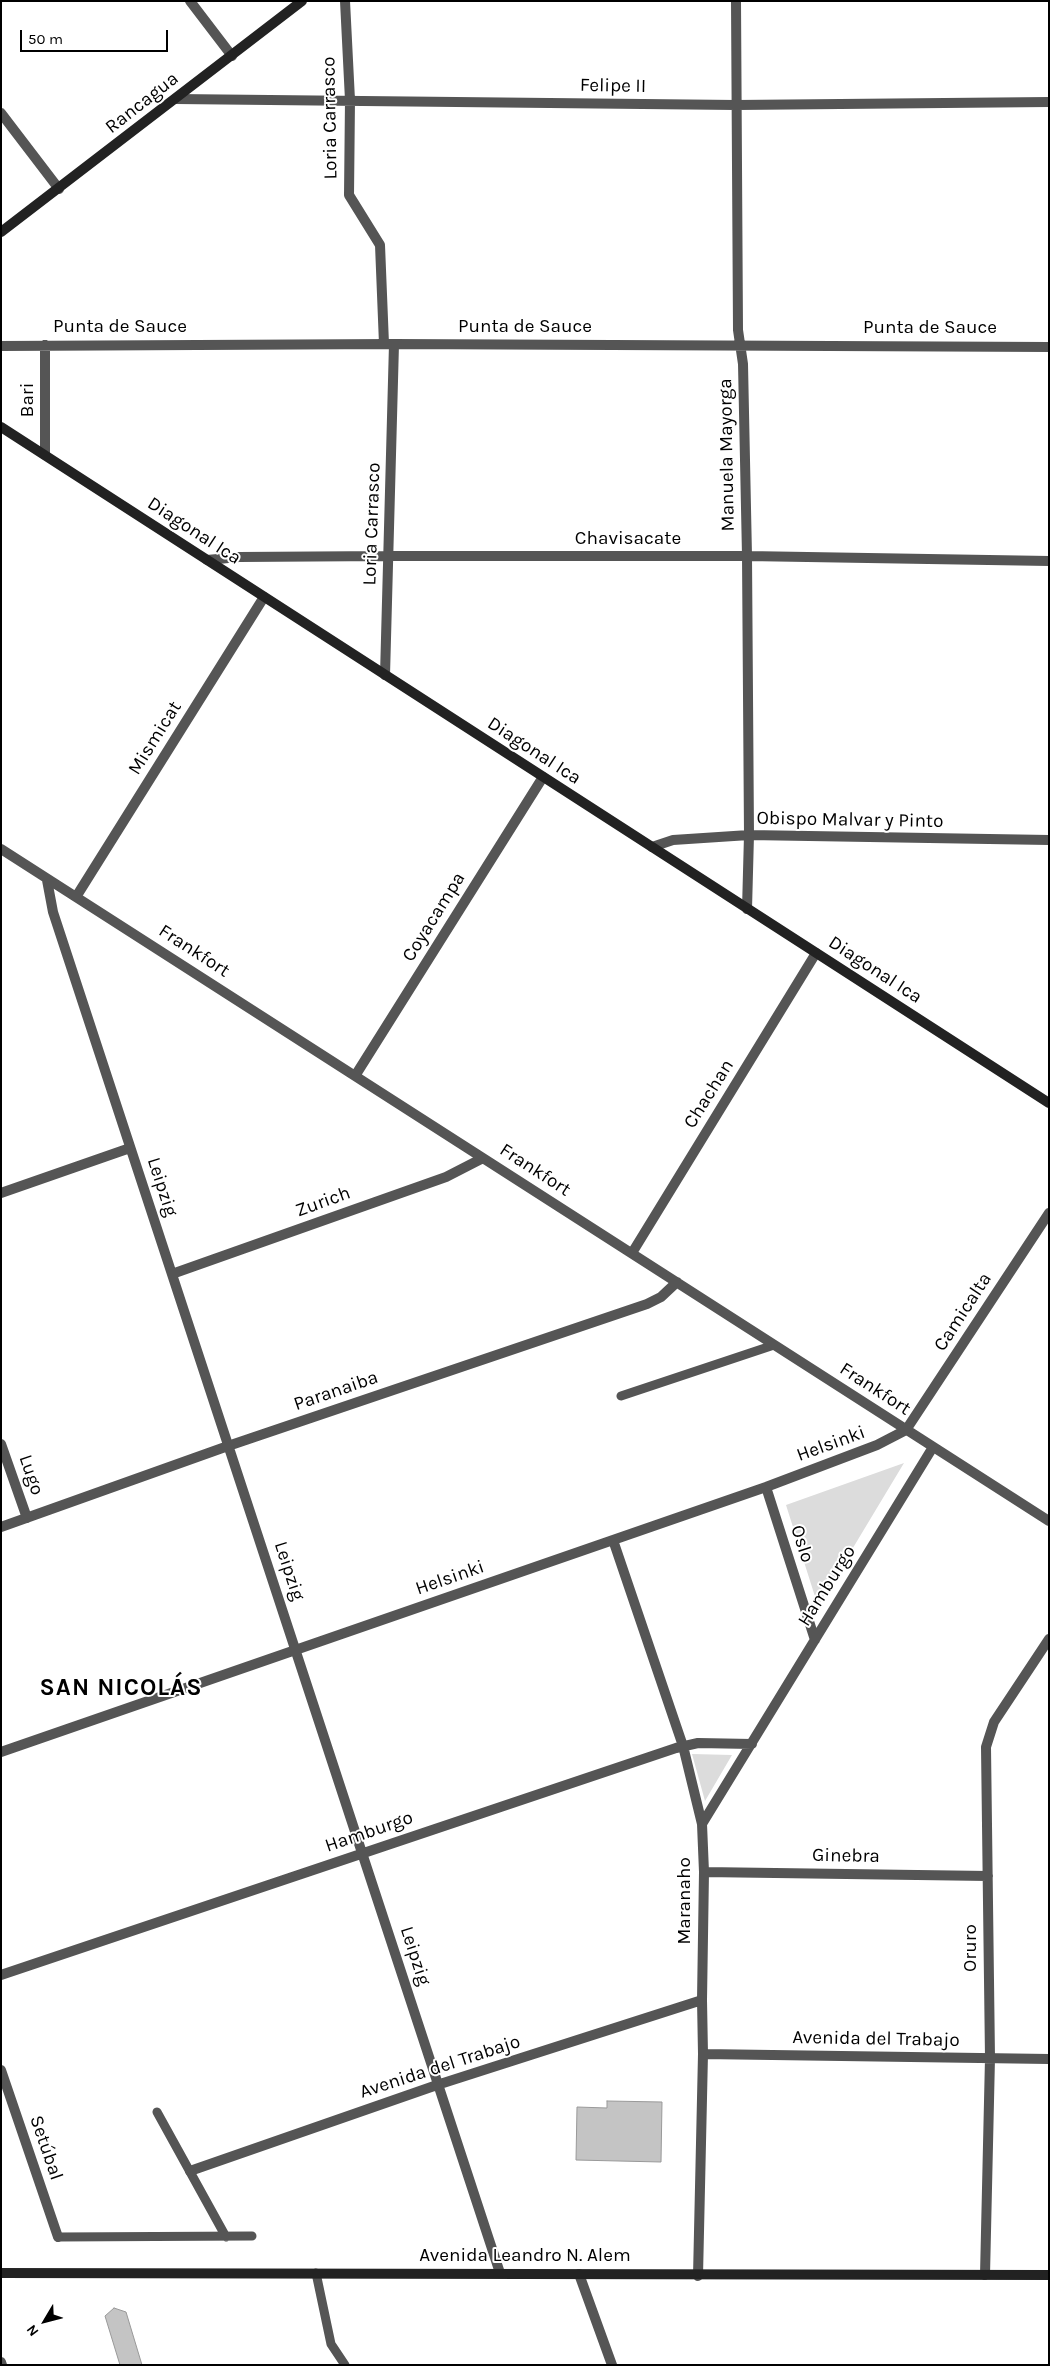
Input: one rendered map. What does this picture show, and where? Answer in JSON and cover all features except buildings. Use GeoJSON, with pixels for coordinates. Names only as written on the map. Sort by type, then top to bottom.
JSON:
{"type":"FeatureCollection","features":[{"type":"Feature","properties":{"kind":"main road","name":"Rancagua"},"geometry":{"type":"LineString","coordinates":[[1,232],[302,1]]}},
{"type":"Feature","properties":{"kind":"main road","name":"Diagonal Ica"},"geometry":{"type":"LineString","coordinates":[[1,427],[1049,1103]]}},
{"type":"Feature","properties":{"kind":"main road","name":"Avenida Leandro N. Alem"},"geometry":{"type":"LineString","coordinates":[[1,2273],[1049,2276]]}},
{"type":"Feature","properties":{"kind":"street"},"geometry":{"type":"LineString","coordinates":[[190,1],[232,56]]}},
{"type":"Feature","properties":{"kind":"street","name":"Loria Carrasco"},"geometry":{"type":"LineString","coordinates":[[344,1],[350,100],[349,195],[380,245],[389,344],[388,556],[385,675]]}},
{"type":"Feature","properties":{"kind":"street","name":"Manuela Mayorga"},"geometry":{"type":"LineString","coordinates":[[736,1],[738,330],[743,364],[747,556],[749,836],[747,909]]}},
{"type":"Feature","properties":{"kind":"street","name":"Felipe II"},"geometry":{"type":"LineString","coordinates":[[176,99],[736,105],[1049,102]]}},
{"type":"Feature","properties":{"kind":"street"},"geometry":{"type":"LineString","coordinates":[[1,113],[59,189]]}},
{"type":"Feature","properties":{"kind":"street","name":"Punta de Sauce"},"geometry":{"type":"LineString","coordinates":[[1,346],[389,344],[1049,346]]}},
{"type":"Feature","properties":{"kind":"street","name":"Bari"},"geometry":{"type":"LineString","coordinates":[[45,455],[46,345]]}},
{"type":"Feature","properties":{"kind":"street","name":"Chavisacate"},"geometry":{"type":"LineString","coordinates":[[207,560],[239,557],[747,556],[1049,561]]}},
{"type":"Feature","properties":{"kind":"street","name":"Mismicat"},"geometry":{"type":"LineString","coordinates":[[76,897],[264,597]]}},
{"type":"Feature","properties":{"kind":"street","name":"Coyacampa"},"geometry":{"type":"LineString","coordinates":[[355,1076],[543,777]]}},
{"type":"Feature","properties":{"kind":"street","name":"Obispo Malvar y Pinto"},"geometry":{"type":"LineString","coordinates":[[652,847],[673,840],[749,836],[1049,840]]}},
{"type":"Feature","properties":{"kind":"street","name":"Frankfort"},"geometry":{"type":"LineString","coordinates":[[2,851],[1049,1522]]}},
{"type":"Feature","properties":{"kind":"street","name":"Leipzig"},"geometry":{"type":"LineString","coordinates":[[47,880],[53,912],[364,1853],[500,2273]]}},
{"type":"Feature","properties":{"kind":"street","name":"Chachan"},"geometry":{"type":"LineString","coordinates":[[632,1253],[816,953]]}},
{"type":"Feature","properties":{"kind":"street"},"geometry":{"type":"LineString","coordinates":[[1,1193],[130,1148]]}},
{"type":"Feature","properties":{"kind":"street","name":"Zurich"},"geometry":{"type":"LineString","coordinates":[[172,1274],[446,1177],[483,1158]]}},
{"type":"Feature","properties":{"kind":"street","name":"Camicalta"},"geometry":{"type":"LineString","coordinates":[[906,1430],[1049,1213]]}},
{"type":"Feature","properties":{"kind":"street","name":"Paranaiba"},"geometry":{"type":"LineString","coordinates":[[1,1526],[228,1446],[646,1304],[661,1297],[676,1282]]}},
{"type":"Feature","properties":{"kind":"street","name":"Helsinki"},"geometry":{"type":"LineString","coordinates":[[1,1752],[766,1487],[877,1446],[906,1430]]}},
{"type":"Feature","properties":{"kind":"street","name":"Lugo"},"geometry":{"type":"LineString","coordinates":[[1,1444],[27,1518]]}},
{"type":"Feature","properties":{"kind":"street","name":"Hamburgo"},"geometry":{"type":"LineString","coordinates":[[702,1824],[933,1447]]}},
{"type":"Feature","properties":{"kind":"street","name":"Oslo"},"geometry":{"type":"LineString","coordinates":[[766,1487],[814,1640]]}},
{"type":"Feature","properties":{"kind":"street","name":"Maranaho"},"geometry":{"type":"LineString","coordinates":[[613,1540],[684,1746],[702,1824],[704,1872],[702,2000],[704,2054],[698,2276]]}},
{"type":"Feature","properties":{"kind":"street","name":"Oruro"},"geometry":{"type":"LineString","coordinates":[[985,2275],[990,2058],[986,1747],[994,1722],[1049,1639]]}},
{"type":"Feature","properties":{"kind":"street","name":"Hamburgo"},"geometry":{"type":"LineString","coordinates":[[1,1975],[684,1746],[698,1743],[752,1744]]}},
{"type":"Feature","properties":{"kind":"street","name":"Ginebra"},"geometry":{"type":"LineString","coordinates":[[704,1872],[988,1876]]}},
{"type":"Feature","properties":{"kind":"street","name":"Avenida del Trabajo"},"geometry":{"type":"LineString","coordinates":[[190,2171],[438,2085],[702,2000]]}},
{"type":"Feature","properties":{"kind":"street","name":"Avenida del Trabajo"},"geometry":{"type":"LineString","coordinates":[[704,2054],[1049,2059]]}},
{"type":"Feature","properties":{"kind":"street","name":"Setúbal"},"geometry":{"type":"LineString","coordinates":[[1,2070],[58,2237]]}},
{"type":"Feature","properties":{"kind":"street"},"geometry":{"type":"LineString","coordinates":[[579,2274],[612,2365]]}},
{"type":"Feature","properties":{"kind":"lane"},"geometry":{"type":"LineString","coordinates":[[621,1396],[774,1345]]}},
{"type":"Feature","properties":{"kind":"lane"},"geometry":{"type":"LineString","coordinates":[[157,2112],[226,2236]]}},
{"type":"Feature","properties":{"kind":"lane"},"geometry":{"type":"LineString","coordinates":[[58,2237],[252,2236]]}},
{"type":"Feature","properties":{"kind":"lane"},"geometry":{"type":"LineString","coordinates":[[316,2273],[331,2344],[345,2365]]}},
{"type":"Feature","properties":{"kind":"shaded area"},"geometry":{"type":"Polygon","coordinates":[[[904,1463],[818,1606],[786,1505],[904,1463]]]}},
{"type":"Feature","properties":{"kind":"shaded area"},"geometry":{"type":"Polygon","coordinates":[[[692,1754],[732,1755],[705,1801],[692,1754]]]}},
{"type":"Feature","properties":{"kind":"district","name":"SAN NICOLÁS"},"geometry":{"type":"Point","coordinates":[121,1688]}}]}
